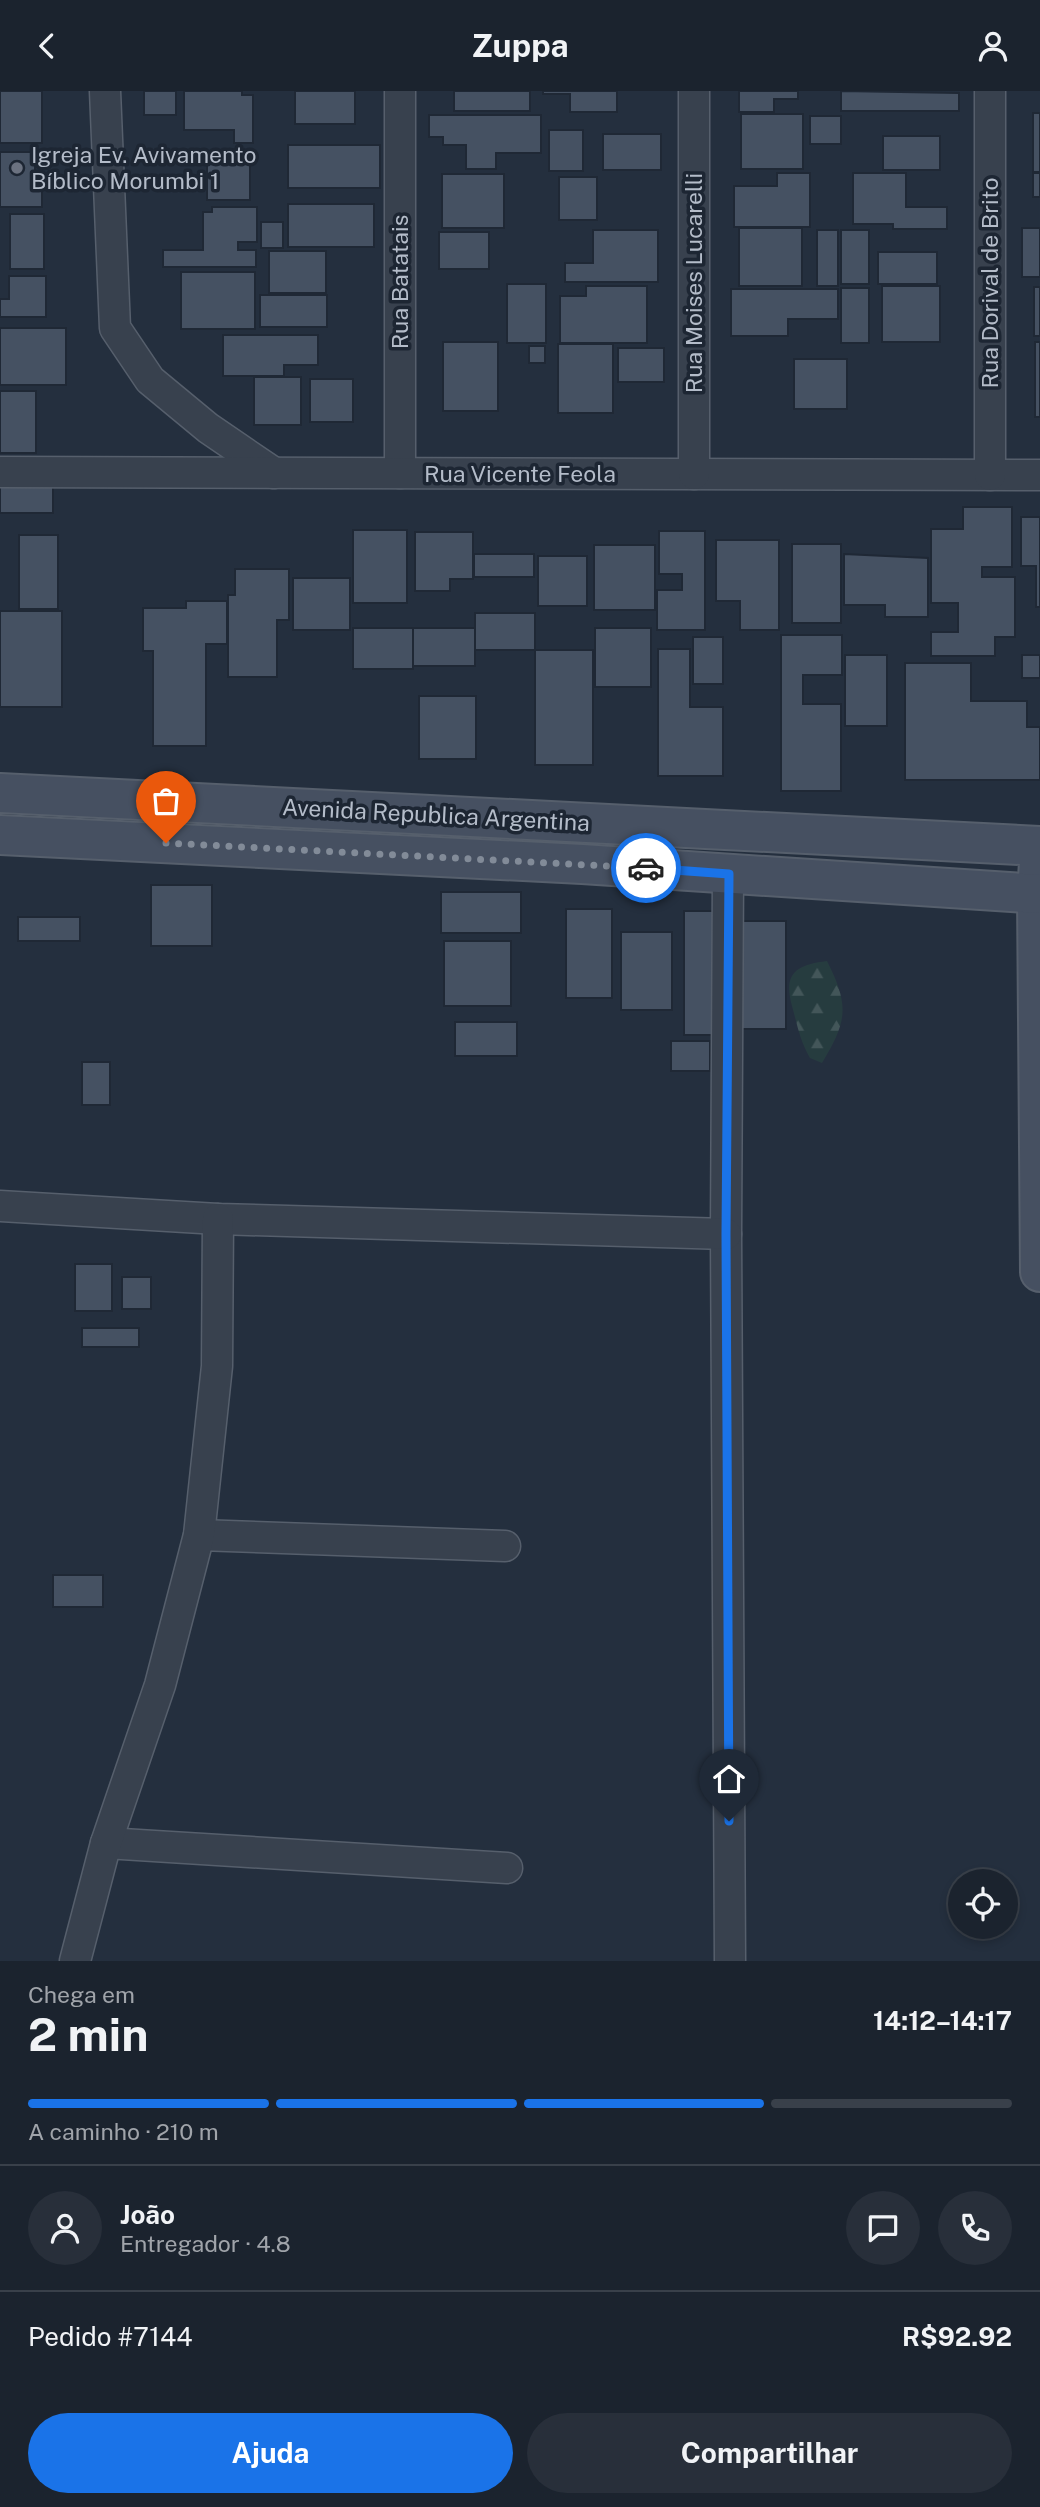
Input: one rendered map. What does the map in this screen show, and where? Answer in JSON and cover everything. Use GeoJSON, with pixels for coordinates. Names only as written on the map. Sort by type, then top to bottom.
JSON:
{"type":"FeatureCollection","features":[{"type":"Feature","properties":{"kind":"main road","name":"Avenida Republica Argentina"},"geometry":{"type":"LineString","coordinates":[[0,793],[1040,846]]}},
{"type":"Feature","properties":{"kind":"main road","name":"Avenida Republica Argentina"},"geometry":{"type":"LineString","coordinates":[[0,835],[729,874],[1039,894]]}},
{"type":"Feature","properties":{"kind":"main road"},"geometry":{"type":"LineString","coordinates":[[1040,846],[1040,1272]]}},
{"type":"Feature","properties":{"kind":"street"},"geometry":{"type":"LineString","coordinates":[[105,91],[115,328],[150,380],[208,428],[274,473]]}},
{"type":"Feature","properties":{"kind":"street","name":"Rua Batatais"},"geometry":{"type":"LineString","coordinates":[[400,91],[400,473]]}},
{"type":"Feature","properties":{"kind":"street","name":"Rua Moises Lucarelli"},"geometry":{"type":"LineString","coordinates":[[694,91],[694,474]]}},
{"type":"Feature","properties":{"kind":"street","name":"Rua Dorival de Brito"},"geometry":{"type":"LineString","coordinates":[[990,91],[990,475]]}},
{"type":"Feature","properties":{"kind":"street","name":"Rua Vicente Feola"},"geometry":{"type":"LineString","coordinates":[[0,472],[1040,475]]}},
{"type":"Feature","properties":{"kind":"street"},"geometry":{"type":"LineString","coordinates":[[729,874],[726,1234],[730,1961]]}},
{"type":"Feature","properties":{"kind":"street"},"geometry":{"type":"LineString","coordinates":[[0,1206],[218,1219],[726,1234]]}},
{"type":"Feature","properties":{"kind":"street"},"geometry":{"type":"LineString","coordinates":[[75,1961],[106,1843],[160,1685],[199,1535],[217,1366],[218,1219]]}},
{"type":"Feature","properties":{"kind":"street"},"geometry":{"type":"LineString","coordinates":[[199,1535],[505,1546]]}},
{"type":"Feature","properties":{"kind":"street"},"geometry":{"type":"LineString","coordinates":[[106,1843],[507,1868]]}},
{"type":"Feature","properties":{"kind":"green space"},"geometry":{"type":"Polygon","coordinates":[[[827,961],[839,989],[842,1012],[837,1035],[822,1063],[810,1058],[804,1045],[789,986],[794,973],[800,968],[827,961]]]}},
{"type":"Feature","properties":{"kind":"building"},"geometry":{"type":"Polygon","coordinates":[[[0,91],[42,91],[42,143],[0,143],[0,91]]]}},
{"type":"Feature","properties":{"kind":"building"},"geometry":{"type":"Polygon","coordinates":[[[144,91],[176,91],[176,115],[144,115],[144,91]]]}},
{"type":"Feature","properties":{"kind":"building"},"geometry":{"type":"Polygon","coordinates":[[[184,91],[242,91],[242,95],[253,95],[253,143],[234,143],[234,130],[184,130],[184,91]]]}},
{"type":"Feature","properties":{"kind":"building"},"geometry":{"type":"Polygon","coordinates":[[[295,91],[355,91],[355,124],[295,124],[295,91]]]}},
{"type":"Feature","properties":{"kind":"building"},"geometry":{"type":"Polygon","coordinates":[[[454,91],[530,91],[530,111],[454,111],[454,91]]]}},
{"type":"Feature","properties":{"kind":"building"},"geometry":{"type":"Polygon","coordinates":[[[543,91],[617,91],[617,112],[570,112],[570,94],[543,94],[543,91]]]}},
{"type":"Feature","properties":{"kind":"building"},"geometry":{"type":"Polygon","coordinates":[[[739,91],[798,91],[798,99],[774,99],[774,112],[739,112],[739,91]]]}},
{"type":"Feature","properties":{"kind":"building"},"geometry":{"type":"Polygon","coordinates":[[[841,91],[959,93],[959,111],[841,111],[841,91]]]}},
{"type":"Feature","properties":{"kind":"building"},"geometry":{"type":"Polygon","coordinates":[[[1033,113],[1040,113],[1040,172],[1033,172],[1033,113]]]}},
{"type":"Feature","properties":{"kind":"building"},"geometry":{"type":"Polygon","coordinates":[[[741,114],[803,114],[803,169],[741,169],[741,114]]]}},
{"type":"Feature","properties":{"kind":"building"},"geometry":{"type":"Polygon","coordinates":[[[429,115],[541,115],[541,153],[496,153],[496,169],[466,169],[466,145],[443,145],[443,137],[429,137],[429,115]]]}},
{"type":"Feature","properties":{"kind":"building"},"geometry":{"type":"Polygon","coordinates":[[[810,116],[841,116],[841,144],[810,144],[810,116]]]}},
{"type":"Feature","properties":{"kind":"building"},"geometry":{"type":"Polygon","coordinates":[[[549,130],[583,130],[583,171],[549,171],[549,130]]]}},
{"type":"Feature","properties":{"kind":"building"},"geometry":{"type":"Polygon","coordinates":[[[603,134],[661,134],[661,170],[603,170],[603,134]]]}},
{"type":"Feature","properties":{"kind":"building"},"geometry":{"type":"Polygon","coordinates":[[[883,136],[940,136],[940,170],[883,170],[883,136]]]}},
{"type":"Feature","properties":{"kind":"building"},"geometry":{"type":"Polygon","coordinates":[[[288,145],[380,145],[380,188],[288,188],[288,145]]]}},
{"type":"Feature","properties":{"kind":"building","name":"Igreja Ev. Avivamento Bíblico Morumbi 1"},"geometry":{"type":"Polygon","coordinates":[[[0,152],[35,152],[35,184],[42,184],[42,207],[0,207],[0,152]]]}},
{"type":"Feature","properties":{"kind":"building"},"geometry":{"type":"Polygon","coordinates":[[[207,155],[250,155],[250,200],[207,200],[207,155]]]}},
{"type":"Feature","properties":{"kind":"building"},"geometry":{"type":"Polygon","coordinates":[[[777,173],[810,173],[810,227],[734,227],[734,186],[777,186],[777,173]]]}},
{"type":"Feature","properties":{"kind":"building"},"geometry":{"type":"Polygon","coordinates":[[[853,173],[906,173],[906,207],[947,207],[947,229],[893,229],[893,224],[853,224],[853,173]]]}},
{"type":"Feature","properties":{"kind":"building"},"geometry":{"type":"Polygon","coordinates":[[[1033,173],[1040,173],[1040,197],[1033,197],[1033,173]]]}},
{"type":"Feature","properties":{"kind":"building"},"geometry":{"type":"Polygon","coordinates":[[[442,174],[504,174],[504,228],[442,228],[442,174]]]}},
{"type":"Feature","properties":{"kind":"building"},"geometry":{"type":"Polygon","coordinates":[[[559,177],[597,177],[597,220],[559,220],[559,177]]]}},
{"type":"Feature","properties":{"kind":"building"},"geometry":{"type":"Polygon","coordinates":[[[288,204],[374,204],[374,247],[288,247],[288,204]]]}},
{"type":"Feature","properties":{"kind":"building"},"geometry":{"type":"Polygon","coordinates":[[[212,207],[257,207],[257,242],[238,242],[238,250],[256,250],[256,267],[163,267],[163,250],[203,250],[203,212],[212,212],[212,207]]]}},
{"type":"Feature","properties":{"kind":"building"},"geometry":{"type":"Polygon","coordinates":[[[10,214],[44,214],[44,269],[10,269],[10,214]]]}},
{"type":"Feature","properties":{"kind":"building"},"geometry":{"type":"Polygon","coordinates":[[[261,222],[283,222],[283,248],[261,248],[261,222]]]}},
{"type":"Feature","properties":{"kind":"building"},"geometry":{"type":"Polygon","coordinates":[[[739,228],[802,228],[802,286],[739,286],[739,228]]]}},
{"type":"Feature","properties":{"kind":"building"},"geometry":{"type":"Polygon","coordinates":[[[1022,228],[1040,228],[1040,277],[1022,277],[1022,228]]]}},
{"type":"Feature","properties":{"kind":"building"},"geometry":{"type":"Polygon","coordinates":[[[593,230],[658,230],[658,282],[565,282],[565,263],[593,263],[593,230]]]}},
{"type":"Feature","properties":{"kind":"building"},"geometry":{"type":"Polygon","coordinates":[[[817,230],[838,230],[838,286],[817,286],[817,230]]]}},
{"type":"Feature","properties":{"kind":"building"},"geometry":{"type":"Polygon","coordinates":[[[841,230],[869,230],[869,284],[841,284],[841,230]]]}},
{"type":"Feature","properties":{"kind":"building"},"geometry":{"type":"Polygon","coordinates":[[[439,232],[489,232],[489,269],[439,269],[439,232]]]}},
{"type":"Feature","properties":{"kind":"building"},"geometry":{"type":"Polygon","coordinates":[[[269,251],[326,251],[326,293],[269,293],[269,251]]]}},
{"type":"Feature","properties":{"kind":"building"},"geometry":{"type":"Polygon","coordinates":[[[878,252],[937,252],[937,284],[878,284],[878,252]]]}},
{"type":"Feature","properties":{"kind":"building"},"geometry":{"type":"Polygon","coordinates":[[[181,272],[255,272],[255,329],[181,329],[181,272]]]}},
{"type":"Feature","properties":{"kind":"building"},"geometry":{"type":"Polygon","coordinates":[[[9,276],[46,276],[46,317],[0,317],[0,299],[9,299],[9,276]]]}},
{"type":"Feature","properties":{"kind":"building"},"geometry":{"type":"Polygon","coordinates":[[[507,284],[546,284],[546,343],[507,343],[507,284]]]}},
{"type":"Feature","properties":{"kind":"building"},"geometry":{"type":"Polygon","coordinates":[[[586,286],[647,286],[647,343],[560,343],[560,296],[586,296],[586,286]]]}},
{"type":"Feature","properties":{"kind":"building"},"geometry":{"type":"Polygon","coordinates":[[[882,286],[940,286],[940,342],[882,342],[882,286]]]}},
{"type":"Feature","properties":{"kind":"building"},"geometry":{"type":"Polygon","coordinates":[[[1034,287],[1040,287],[1040,336],[1034,336],[1034,287]]]}},
{"type":"Feature","properties":{"kind":"building"},"geometry":{"type":"Polygon","coordinates":[[[841,288],[869,288],[869,343],[841,343],[841,288]]]}},
{"type":"Feature","properties":{"kind":"building"},"geometry":{"type":"Polygon","coordinates":[[[731,289],[838,289],[838,319],[788,319],[788,336],[731,336],[731,289]]]}},
{"type":"Feature","properties":{"kind":"building"},"geometry":{"type":"Polygon","coordinates":[[[260,295],[327,295],[327,327],[260,327],[260,295]]]}},
{"type":"Feature","properties":{"kind":"building"},"geometry":{"type":"Polygon","coordinates":[[[0,328],[66,328],[66,385],[0,385],[0,328]]]}},
{"type":"Feature","properties":{"kind":"building"},"geometry":{"type":"Polygon","coordinates":[[[223,335],[318,335],[318,365],[284,365],[284,376],[223,376],[223,335]]]}},
{"type":"Feature","properties":{"kind":"building"},"geometry":{"type":"Polygon","coordinates":[[[443,342],[498,342],[498,411],[443,411],[443,342]]]}},
{"type":"Feature","properties":{"kind":"building"},"geometry":{"type":"Polygon","coordinates":[[[1035,342],[1040,342],[1040,417],[1035,417],[1035,342]]]}},
{"type":"Feature","properties":{"kind":"building"},"geometry":{"type":"Polygon","coordinates":[[[558,344],[613,344],[613,413],[558,413],[558,344]]]}},
{"type":"Feature","properties":{"kind":"building"},"geometry":{"type":"Polygon","coordinates":[[[529,346],[545,346],[545,363],[529,363],[529,346]]]}},
{"type":"Feature","properties":{"kind":"building"},"geometry":{"type":"Polygon","coordinates":[[[618,348],[664,348],[664,382],[618,382],[618,348]]]}},
{"type":"Feature","properties":{"kind":"building"},"geometry":{"type":"Polygon","coordinates":[[[794,359],[847,359],[847,409],[794,409],[794,359]]]}},
{"type":"Feature","properties":{"kind":"building"},"geometry":{"type":"Polygon","coordinates":[[[254,377],[301,377],[301,425],[254,425],[254,377]]]}},
{"type":"Feature","properties":{"kind":"building"},"geometry":{"type":"Polygon","coordinates":[[[310,379],[353,379],[353,422],[310,422],[310,379]]]}},
{"type":"Feature","properties":{"kind":"building"},"geometry":{"type":"Polygon","coordinates":[[[0,391],[36,391],[36,453],[0,453],[0,391]]]}},
{"type":"Feature","properties":{"kind":"building"},"geometry":{"type":"Polygon","coordinates":[[[0,484],[53,484],[53,513],[0,513],[0,484]]]}},
{"type":"Feature","properties":{"kind":"building"},"geometry":{"type":"Polygon","coordinates":[[[963,507],[1012,507],[1012,567],[982,567],[982,577],[1015,577],[1015,637],[995,637],[995,656],[931,656],[931,632],[958,632],[958,603],[931,603],[931,529],[963,529],[963,507]]]}},
{"type":"Feature","properties":{"kind":"building"},"geometry":{"type":"Polygon","coordinates":[[[1021,517],[1040,517],[1040,607],[1036,607],[1036,566],[1021,566],[1021,517]]]}},
{"type":"Feature","properties":{"kind":"building"},"geometry":{"type":"Polygon","coordinates":[[[353,530],[407,530],[407,603],[353,603],[353,530]]]}},
{"type":"Feature","properties":{"kind":"building"},"geometry":{"type":"Polygon","coordinates":[[[659,531],[705,531],[705,630],[657,630],[657,590],[682,590],[682,574],[659,574],[659,531]]]}},
{"type":"Feature","properties":{"kind":"building"},"geometry":{"type":"Polygon","coordinates":[[[415,532],[473,532],[473,579],[450,579],[450,591],[415,591],[415,532]]]}},
{"type":"Feature","properties":{"kind":"building"},"geometry":{"type":"Polygon","coordinates":[[[19,535],[58,535],[58,609],[19,609],[19,535]]]}},
{"type":"Feature","properties":{"kind":"building"},"geometry":{"type":"Polygon","coordinates":[[[716,540],[779,540],[779,630],[740,630],[740,601],[716,601],[716,540]]]}},
{"type":"Feature","properties":{"kind":"building"},"geometry":{"type":"Polygon","coordinates":[[[792,544],[841,544],[841,623],[792,623],[792,544]]]}},
{"type":"Feature","properties":{"kind":"building"},"geometry":{"type":"Polygon","coordinates":[[[594,545],[655,545],[655,610],[594,610],[594,545]]]}},
{"type":"Feature","properties":{"kind":"building"},"geometry":{"type":"Polygon","coordinates":[[[474,554],[534,554],[534,577],[474,577],[474,554]]]}},
{"type":"Feature","properties":{"kind":"building"},"geometry":{"type":"Polygon","coordinates":[[[844,554],[928,558],[928,617],[885,617],[885,605],[844,605],[844,554]]]}},
{"type":"Feature","properties":{"kind":"building"},"geometry":{"type":"Polygon","coordinates":[[[538,556],[587,556],[587,606],[538,606],[538,556]]]}},
{"type":"Feature","properties":{"kind":"building"},"geometry":{"type":"Polygon","coordinates":[[[235,569],[289,569],[289,620],[277,620],[277,677],[228,677],[228,595],[235,595],[235,569]]]}},
{"type":"Feature","properties":{"kind":"building"},"geometry":{"type":"Polygon","coordinates":[[[293,578],[350,578],[350,630],[293,630],[293,578]]]}},
{"type":"Feature","properties":{"kind":"building"},"geometry":{"type":"Polygon","coordinates":[[[186,601],[227,601],[227,644],[206,644],[206,746],[153,746],[153,651],[143,651],[143,608],[186,608],[186,601]]]}},
{"type":"Feature","properties":{"kind":"building"},"geometry":{"type":"Polygon","coordinates":[[[0,611],[62,611],[62,707],[0,707],[0,611]]]}},
{"type":"Feature","properties":{"kind":"building"},"geometry":{"type":"Polygon","coordinates":[[[475,613],[535,613],[535,650],[475,650],[475,613]]]}},
{"type":"Feature","properties":{"kind":"building"},"geometry":{"type":"Polygon","coordinates":[[[353,628],[413,628],[413,669],[353,669],[353,628]]]}},
{"type":"Feature","properties":{"kind":"building"},"geometry":{"type":"Polygon","coordinates":[[[413,628],[475,628],[475,666],[413,666],[413,628]]]}},
{"type":"Feature","properties":{"kind":"building"},"geometry":{"type":"Polygon","coordinates":[[[595,628],[651,628],[651,687],[595,687],[595,628]]]}},
{"type":"Feature","properties":{"kind":"building"},"geometry":{"type":"Polygon","coordinates":[[[781,635],[842,635],[842,675],[803,675],[803,704],[841,704],[841,791],[781,791],[781,635]]]}},
{"type":"Feature","properties":{"kind":"building"},"geometry":{"type":"Polygon","coordinates":[[[693,637],[723,637],[723,684],[693,684],[693,637]]]}},
{"type":"Feature","properties":{"kind":"building"},"geometry":{"type":"Polygon","coordinates":[[[658,649],[690,649],[690,707],[723,707],[723,776],[658,776],[658,649]]]}},
{"type":"Feature","properties":{"kind":"building"},"geometry":{"type":"Polygon","coordinates":[[[535,650],[593,650],[593,765],[535,765],[535,650]]]}},
{"type":"Feature","properties":{"kind":"building"},"geometry":{"type":"Polygon","coordinates":[[[845,655],[887,655],[887,726],[845,726],[845,655]]]}},
{"type":"Feature","properties":{"kind":"building"},"geometry":{"type":"Polygon","coordinates":[[[1022,655],[1040,655],[1040,678],[1022,678],[1022,655]]]}},
{"type":"Feature","properties":{"kind":"building"},"geometry":{"type":"Polygon","coordinates":[[[905,663],[971,663],[971,701],[1027,701],[1027,727],[1040,727],[1040,780],[905,780],[905,663]]]}},
{"type":"Feature","properties":{"kind":"building"},"geometry":{"type":"Polygon","coordinates":[[[419,696],[476,696],[476,759],[419,759],[419,696]]]}},
{"type":"Feature","properties":{"kind":"building"},"geometry":{"type":"Polygon","coordinates":[[[151,885],[212,885],[212,946],[151,946],[151,885]]]}},
{"type":"Feature","properties":{"kind":"building"},"geometry":{"type":"Polygon","coordinates":[[[441,892],[521,892],[521,933],[441,933],[441,892]]]}},
{"type":"Feature","properties":{"kind":"building"},"geometry":{"type":"Polygon","coordinates":[[[566,909],[612,909],[612,998],[566,998],[566,909]]]}},
{"type":"Feature","properties":{"kind":"building"},"geometry":{"type":"Polygon","coordinates":[[[684,911],[716,911],[716,1035],[684,1035],[684,911]]]}},
{"type":"Feature","properties":{"kind":"building"},"geometry":{"type":"Polygon","coordinates":[[[18,917],[80,917],[80,941],[18,941],[18,917]]]}},
{"type":"Feature","properties":{"kind":"building"},"geometry":{"type":"Polygon","coordinates":[[[736,921],[786,921],[786,1029],[736,1029],[736,921]]]}},
{"type":"Feature","properties":{"kind":"building"},"geometry":{"type":"Polygon","coordinates":[[[621,932],[672,932],[672,1010],[621,1010],[621,932]]]}},
{"type":"Feature","properties":{"kind":"building"},"geometry":{"type":"Polygon","coordinates":[[[444,941],[511,941],[511,1006],[444,1006],[444,941]]]}},
{"type":"Feature","properties":{"kind":"building"},"geometry":{"type":"Polygon","coordinates":[[[455,1022],[517,1022],[517,1056],[455,1056],[455,1022]]]}},
{"type":"Feature","properties":{"kind":"building"},"geometry":{"type":"Polygon","coordinates":[[[671,1041],[710,1041],[710,1071],[671,1071],[671,1041]]]}},
{"type":"Feature","properties":{"kind":"building"},"geometry":{"type":"Polygon","coordinates":[[[82,1062],[110,1062],[110,1105],[82,1105],[82,1062]]]}},
{"type":"Feature","properties":{"kind":"building"},"geometry":{"type":"Polygon","coordinates":[[[75,1264],[112,1264],[112,1311],[75,1311],[75,1264]]]}},
{"type":"Feature","properties":{"kind":"building"},"geometry":{"type":"Polygon","coordinates":[[[122,1277],[151,1277],[151,1309],[122,1309],[122,1277]]]}},
{"type":"Feature","properties":{"kind":"building"},"geometry":{"type":"Polygon","coordinates":[[[82,1328],[139,1328],[139,1347],[82,1347],[82,1328]]]}},
{"type":"Feature","properties":{"kind":"building"},"geometry":{"type":"Polygon","coordinates":[[[53,1575],[103,1575],[103,1607],[53,1607],[53,1575]]]}},
{"type":"Feature","properties":{"kind":"way so far"},"geometry":{"type":"LineString","coordinates":[[166,843],[646,868]]}},
{"type":"Feature","properties":{"kind":"place","name":"Igreja Ev. Avivamento Bíblico Morumbi 1"},"geometry":{"type":"Point","coordinates":[17,168]}},
{"type":"Feature","properties":{"kind":"route"},"geometry":{"type":"LineString","coordinates":[[646,868],[729,874],[726,1234],[729,1821]]}}]}
